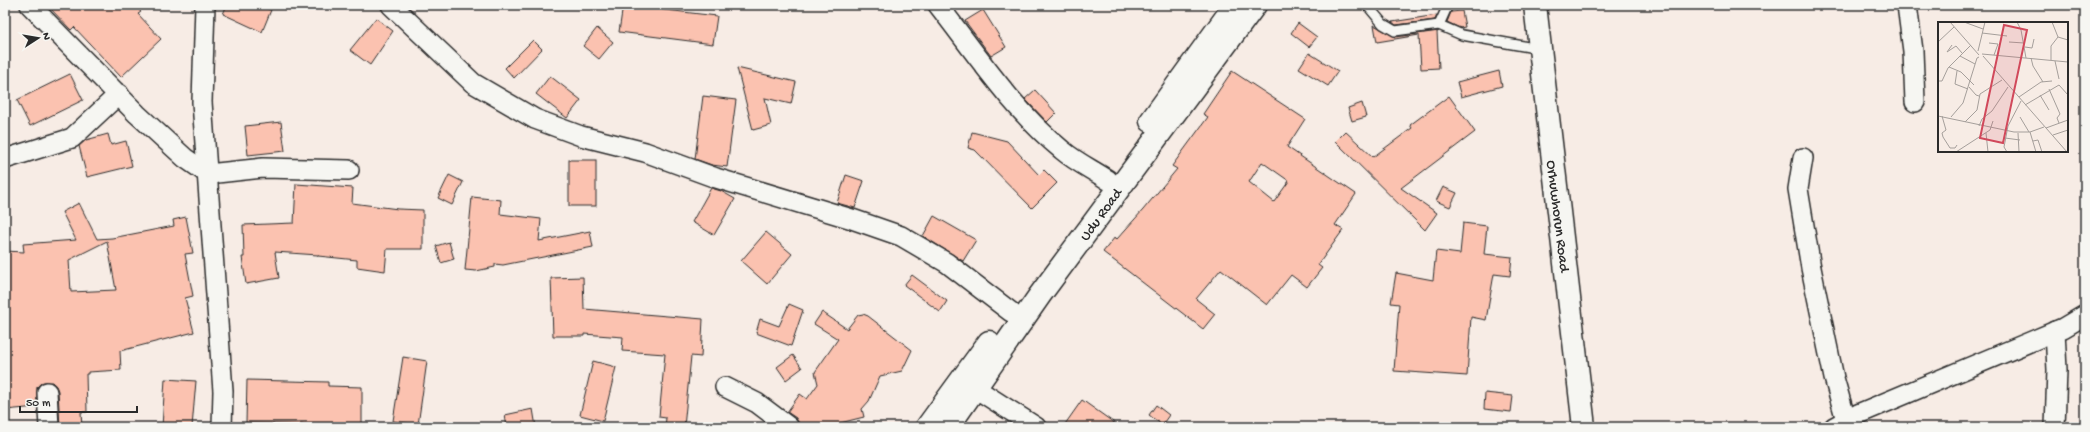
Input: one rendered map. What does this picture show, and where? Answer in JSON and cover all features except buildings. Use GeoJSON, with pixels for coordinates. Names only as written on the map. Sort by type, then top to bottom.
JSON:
{"type":"FeatureCollection","features":[{"type":"Feature","properties":{"kind":"main road","name":"Udu Road"},"geometry":{"type":"LineString","coordinates":[[928,427],[1235,5]]}},
{"type":"Feature","properties":{"kind":"main road","name":"Udu Road"},"geometry":{"type":"LineString","coordinates":[[948,427],[1040,295],[1255,5]]}},
{"type":"Feature","properties":{"kind":"main road","name":"Orhuwhorun Road"},"geometry":{"type":"LineString","coordinates":[[1535,5],[1584,427]]}},
{"type":"Feature","properties":{"kind":"street"},"geometry":{"type":"LineString","coordinates":[[30,5],[65,42],[185,158],[208,174],[263,168],[349,170]]}},
{"type":"Feature","properties":{"kind":"street"},"geometry":{"type":"LineString","coordinates":[[205,5],[202,102],[223,391],[222,427]]}},
{"type":"Feature","properties":{"kind":"street"},"geometry":{"type":"LineString","coordinates":[[391,5],[473,83],[535,119],[581,136],[645,152],[716,178],[852,219],[901,236],[947,263],[1011,312]]}},
{"type":"Feature","properties":{"kind":"street"},"geometry":{"type":"LineString","coordinates":[[938,5],[997,81],[1038,129],[1063,151],[1108,180]]}},
{"type":"Feature","properties":{"kind":"street"},"geometry":{"type":"LineString","coordinates":[[1908,5],[1913,51],[1915,102]]}},
{"type":"Feature","properties":{"kind":"street"},"geometry":{"type":"LineString","coordinates":[[5,159],[72,138],[119,94]]}},
{"type":"Feature","properties":{"kind":"street"},"geometry":{"type":"LineString","coordinates":[[1803,158],[1798,189],[1811,268],[1831,363],[1840,424],[1858,414],[2055,331],[2085,315]]}},
{"type":"Feature","properties":{"kind":"street"},"geometry":{"type":"LineString","coordinates":[[2055,331],[2057,370],[2055,427]]}},
{"type":"Feature","properties":{"kind":"street"},"geometry":{"type":"LineString","coordinates":[[725,387],[757,403],[790,427]]}},
{"type":"Feature","properties":{"kind":"street"},"geometry":{"type":"LineString","coordinates":[[975,388],[1036,427]]}},
{"type":"Feature","properties":{"kind":"street"},"geometry":{"type":"LineString","coordinates":[[48,392],[49,427]]}},
{"type":"Feature","properties":{"kind":"lane"},"geometry":{"type":"LineString","coordinates":[[1367,5],[1383,24],[1395,31],[1438,25],[1462,35],[1540,49]]}},
{"type":"Feature","properties":{"kind":"lane"},"geometry":{"type":"LineString","coordinates":[[1438,25],[1448,5]]}}]}
